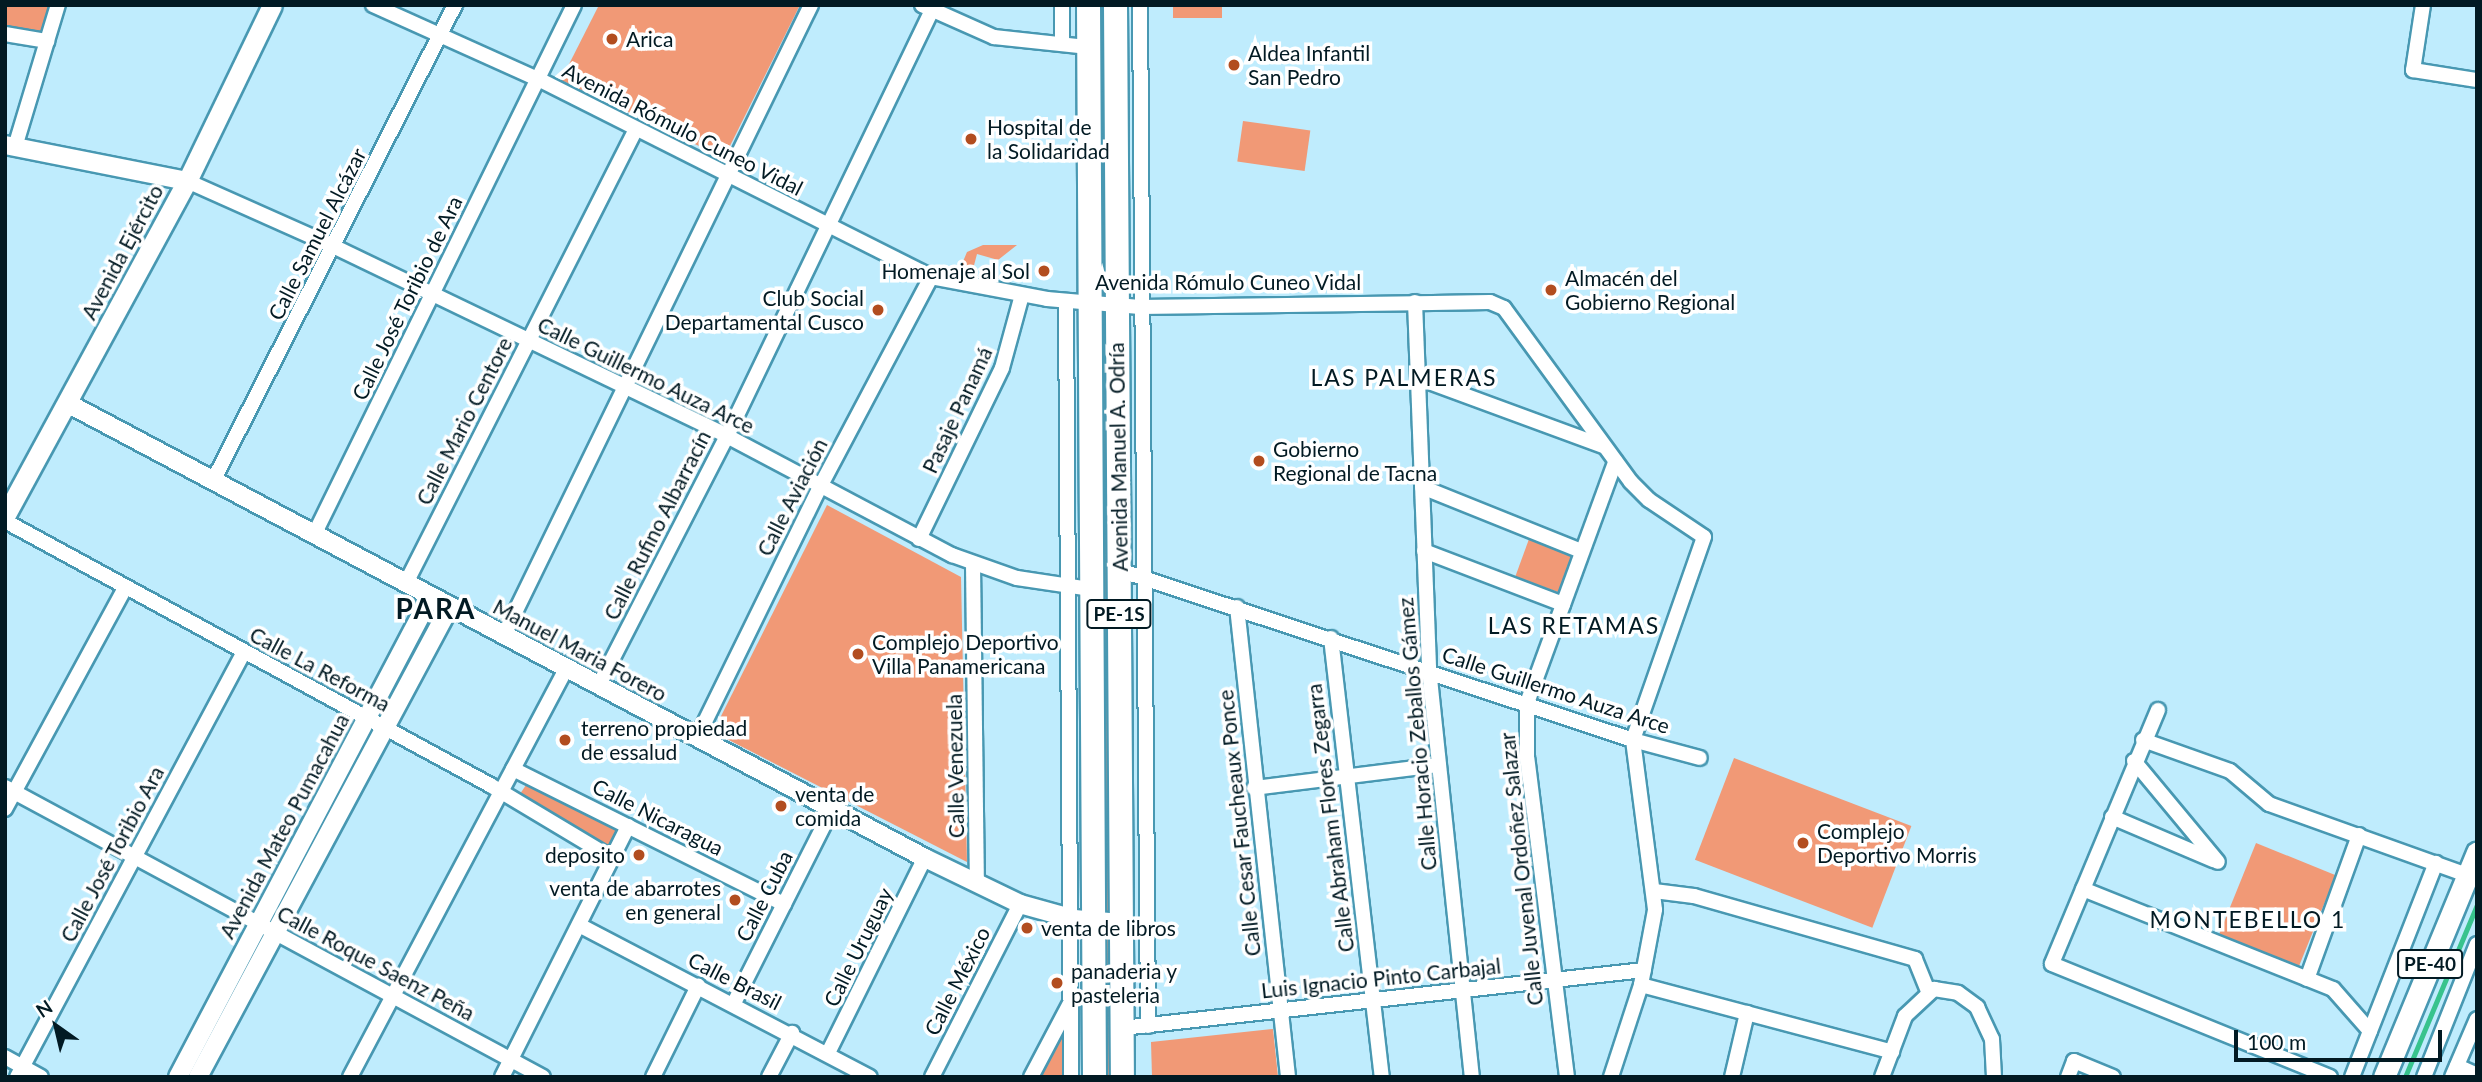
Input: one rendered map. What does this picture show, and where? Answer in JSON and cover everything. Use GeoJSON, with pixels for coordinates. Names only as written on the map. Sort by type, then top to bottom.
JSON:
{"type":"FeatureCollection","features":[{"type":"Feature","properties":{"kind":"highway","name":"Avenida Manuel A. Odría"},"geometry":{"type":"LineString","coordinates":[[1088,5],[1091,598],[1083,920],[1094,1077]]}},
{"type":"Feature","properties":{"kind":"highway","name":"Avenida Manuel A. Odría"},"geometry":{"type":"LineString","coordinates":[[1115,5],[1122,1077]]}},
{"type":"Feature","properties":{"kind":"highway"},"geometry":{"type":"LineString","coordinates":[[1091,598],[1119,607]]}},
{"type":"Feature","properties":{"kind":"main road","name":"Avenida Ejército"},"geometry":{"type":"LineString","coordinates":[[5,519],[187,181],[272,5]]}},
{"type":"Feature","properties":{"kind":"main road","name":"PE-40"},"geometry":{"type":"LineString","coordinates":[[2384,1077],[2477,852]]}},
{"type":"Feature","properties":{"kind":"street"},"geometry":{"type":"LineString","coordinates":[[58,5],[10,146],[187,181]]}},
{"type":"Feature","properties":{"kind":"street","name":"Avenida Rómulo Cuneo Vidal"},"geometry":{"type":"LineString","coordinates":[[373,5],[538,79],[931,277],[1022,295],[1140,307],[1415,302],[1500,305],[1615,463],[1649,500],[1704,537],[1633,740]]}},
{"type":"Feature","properties":{"kind":"street","name":"Calle Samuel Alcázar"},"geometry":{"type":"LineString","coordinates":[[213,481],[335,247],[455,5]]}},
{"type":"Feature","properties":{"kind":"street"},"geometry":{"type":"LineString","coordinates":[[538,79],[574,5]]}},
{"type":"Feature","properties":{"kind":"street"},"geometry":{"type":"LineString","coordinates":[[503,635],[811,5]]}},
{"type":"Feature","properties":{"kind":"street"},"geometry":{"type":"LineString","coordinates":[[1062,5],[1062,44]]}},
{"type":"Feature","properties":{"kind":"street","name":"Avenida Manuel A. Odría"},"geometry":{"type":"LineString","coordinates":[[1140,5],[1147,1026]]}},
{"type":"Feature","properties":{"kind":"street"},"geometry":{"type":"LineString","coordinates":[[2423,5],[2413,70],[2477,80]]}},
{"type":"Feature","properties":{"kind":"street"},"geometry":{"type":"LineString","coordinates":[[929,7],[994,37],[1088,47]]}},
{"type":"Feature","properties":{"kind":"street","name":"Calle Rufino Albarracín"},"geometry":{"type":"LineString","coordinates":[[599,685],[727,436],[830,226],[929,7]]}},
{"type":"Feature","properties":{"kind":"street"},"geometry":{"type":"LineString","coordinates":[[5,34],[47,41]]}},
{"type":"Feature","properties":{"kind":"street","name":"Calle José Toribio de Ara"},"geometry":{"type":"LineString","coordinates":[[314,535],[538,79]]}},
{"type":"Feature","properties":{"kind":"street","name":"Calle Mario Centore"},"geometry":{"type":"LineString","coordinates":[[406,583],[636,129]]}},
{"type":"Feature","properties":{"kind":"street","name":"Calle Guillermo Auza Arce"},"geometry":{"type":"LineString","coordinates":[[187,181],[335,247],[727,436],[919,539],[973,564],[1017,578],[1067,586],[1091,598]]}},
{"type":"Feature","properties":{"kind":"street","name":"Calle Aviación"},"geometry":{"type":"LineString","coordinates":[[697,738],[821,485],[931,277]]}},
{"type":"Feature","properties":{"kind":"street","name":"Pasaje Panamá"},"geometry":{"type":"LineString","coordinates":[[919,539],[1002,368],[1022,295]]}},
{"type":"Feature","properties":{"kind":"street","name":"Avenida Manuel A. Odría"},"geometry":{"type":"LineString","coordinates":[[1066,301],[1067,586],[1083,920],[1070,1001],[1071,1077]]}},
{"type":"Feature","properties":{"kind":"street","name":"Calle Horacio Zeballos Gámez"},"geometry":{"type":"LineString","coordinates":[[1415,302],[1429,669],[1472,1077]]}},
{"type":"Feature","properties":{"kind":"street"},"geometry":{"type":"LineString","coordinates":[[1418,378],[1604,447]]}},
{"type":"Feature","properties":{"kind":"street","name":"Manuel Maria Forero"},"geometry":{"type":"LineString","coordinates":[[67,402],[977,884],[1020,904],[1083,920],[1121,923]]}},
{"type":"Feature","properties":{"kind":"street","name":"Calle Juvenal Ordoñez Salazar"},"geometry":{"type":"LineString","coordinates":[[1567,1077],[1552,980],[1527,758],[1527,703],[1615,463]]}},
{"type":"Feature","properties":{"kind":"street"},"geometry":{"type":"LineString","coordinates":[[1422,487],[1581,551]]}},
{"type":"Feature","properties":{"kind":"street","name":"Calle La Reforma"},"geometry":{"type":"LineString","coordinates":[[5,519],[125,588],[501,792],[612,858]]}},
{"type":"Feature","properties":{"kind":"street"},"geometry":{"type":"LineString","coordinates":[[1424,551],[1563,604]]}},
{"type":"Feature","properties":{"kind":"street","name":"Calle Venezuela"},"geometry":{"type":"LineString","coordinates":[[973,564],[977,884]]}},
{"type":"Feature","properties":{"kind":"street","name":"Calle Guillermo Auza Arce"},"geometry":{"type":"LineString","coordinates":[[1119,570],[1429,669],[1633,740],[1700,758]]}},
{"type":"Feature","properties":{"kind":"street"},"geometry":{"type":"LineString","coordinates":[[5,809],[10,790],[125,588]]}},
{"type":"Feature","properties":{"kind":"street","name":"Avenida Mateo Pumacahua"},"geometry":{"type":"LineString","coordinates":[[198,1077],[367,718],[431,596]]}},
{"type":"Feature","properties":{"kind":"street","name":"Avenida Mateo Pumacahua"},"geometry":{"type":"LineString","coordinates":[[178,1077],[267,928],[450,606]]}},
{"type":"Feature","properties":{"kind":"street","name":"Calle Cesar Faucheaux Ponce"},"geometry":{"type":"LineString","coordinates":[[1237,607],[1254,788],[1288,1077]]}},
{"type":"Feature","properties":{"kind":"street","name":"Calle Abraham Flores Zegarra"},"geometry":{"type":"LineString","coordinates":[[1331,638],[1382,1077]]}},
{"type":"Feature","properties":{"kind":"street","name":"Calle José Toribio Ara"},"geometry":{"type":"LineString","coordinates":[[20,1072],[244,652]]}},
{"type":"Feature","properties":{"kind":"street"},"geometry":{"type":"LineString","coordinates":[[350,1077],[567,668]]}},
{"type":"Feature","properties":{"kind":"street"},"geometry":{"type":"LineString","coordinates":[[2158,710],[2134,761],[2052,964],[2330,1077]]}},
{"type":"Feature","properties":{"kind":"street"},"geometry":{"type":"LineString","coordinates":[[1611,1077],[1641,985],[1654,891],[1633,740]]}},
{"type":"Feature","properties":{"kind":"street"},"geometry":{"type":"LineString","coordinates":[[2143,740],[2230,771],[2269,804],[2467,875]]}},
{"type":"Feature","properties":{"kind":"street"},"geometry":{"type":"LineString","coordinates":[[2112,817],[2218,862],[2134,761]]}},
{"type":"Feature","properties":{"kind":"street"},"geometry":{"type":"LineString","coordinates":[[1254,788],[1439,765]]}},
{"type":"Feature","properties":{"kind":"street","name":"Calle Nicaragua"},"geometry":{"type":"LineString","coordinates":[[513,769],[784,904]]}},
{"type":"Feature","properties":{"kind":"street","name":"Calle Roque Saenz Peña"},"geometry":{"type":"LineString","coordinates":[[10,790],[543,1077]]}},
{"type":"Feature","properties":{"kind":"street","name":"Calle Cuba"},"geometry":{"type":"LineString","coordinates":[[734,1003],[832,809]]}},
{"type":"Feature","properties":{"kind":"street"},"geometry":{"type":"LineString","coordinates":[[502,1077],[628,826]]}},
{"type":"Feature","properties":{"kind":"street"},"geometry":{"type":"LineString","coordinates":[[2307,979],[2359,835]]}},
{"type":"Feature","properties":{"kind":"street","name":"Calle Uruguay"},"geometry":{"type":"LineString","coordinates":[[828,1054],[925,858]]}},
{"type":"Feature","properties":{"kind":"street"},"geometry":{"type":"LineString","coordinates":[[2352,1077],[2436,863]]}},
{"type":"Feature","properties":{"kind":"street"},"geometry":{"type":"LineString","coordinates":[[2083,890],[2333,989],[2370,1031]]}},
{"type":"Feature","properties":{"kind":"street"},"geometry":{"type":"LineString","coordinates":[[1654,891],[1694,897],[1915,959],[1928,992]]}},
{"type":"Feature","properties":{"kind":"street","name":"Calle México"},"geometry":{"type":"LineString","coordinates":[[932,1077],[1020,904]]}},
{"type":"Feature","properties":{"kind":"street","name":"Calle Brasil"},"geometry":{"type":"LineString","coordinates":[[579,925],[792,1033],[870,1077]]}},
{"type":"Feature","properties":{"kind":"street"},"geometry":{"type":"LineString","coordinates":[[2424,1077],[2477,944]]}},
{"type":"Feature","properties":{"kind":"street","name":"Luis Ignacio Pinto Carbajal"},"geometry":{"type":"LineString","coordinates":[[1122,1028],[1644,970]]}},
{"type":"Feature","properties":{"kind":"street"},"geometry":{"type":"LineString","coordinates":[[1641,985],[1892,1052]]}},
{"type":"Feature","properties":{"kind":"street"},"geometry":{"type":"LineString","coordinates":[[653,1077],[698,986]]}},
{"type":"Feature","properties":{"kind":"street"},"geometry":{"type":"LineString","coordinates":[[1882,1077],[1905,1017],[1928,992],[1951,990],[1977,1007],[1992,1039],[1994,1077]]}},
{"type":"Feature","properties":{"kind":"street"},"geometry":{"type":"LineString","coordinates":[[1031,1077],[1070,1001]]}},
{"type":"Feature","properties":{"kind":"street"},"geometry":{"type":"LineString","coordinates":[[1732,1077],[1747,1013]]}},
{"type":"Feature","properties":{"kind":"street"},"geometry":{"type":"LineString","coordinates":[[2477,1018],[2454,1071],[2477,1075]]}},
{"type":"Feature","properties":{"kind":"street"},"geometry":{"type":"LineString","coordinates":[[769,1077],[792,1033]]}},
{"type":"Feature","properties":{"kind":"street"},"geometry":{"type":"LineString","coordinates":[[5,1057],[20,1072],[41,1077]]}},
{"type":"Feature","properties":{"kind":"street"},"geometry":{"type":"LineString","coordinates":[[2068,1077],[2074,1061],[2113,1077]]}},
{"type":"Feature","properties":{"kind":"shaded area"},"geometry":{"type":"Polygon","coordinates":[[[5,5],[49,5],[41,31],[5,25],[5,5]]]}},
{"type":"Feature","properties":{"kind":"shaded area"},"geometry":{"type":"Polygon","coordinates":[[[599,5],[800,5],[724,158],[561,80],[599,5]]]}},
{"type":"Feature","properties":{"kind":"shaded area"},"geometry":{"type":"Polygon","coordinates":[[[1094,5],[1109,5],[1110,252],[1103,257],[1096,257],[1094,5]]]}},
{"type":"Feature","properties":{"kind":"shaded area"},"geometry":{"type":"Polygon","coordinates":[[[1173,5],[1222,5],[1222,18],[1173,18],[1173,5]]]}},
{"type":"Feature","properties":{"kind":"shaded area"},"geometry":{"type":"Polygon","coordinates":[[[1243,121],[1310,130],[1305,171],[1237,162],[1243,121]]]}},
{"type":"Feature","properties":{"kind":"shaded area"},"geometry":{"type":"Polygon","coordinates":[[[983,245],[1017,245],[998,260],[977,254],[972,273],[959,271],[967,252],[983,245]]]}},
{"type":"Feature","properties":{"kind":"shaded area"},"geometry":{"type":"Polygon","coordinates":[[[1104,315],[1109,316],[1107,598],[1101,594],[1104,315]]]}},
{"type":"Feature","properties":{"kind":"shaded area","name":"Complejo Deportivo Villa Panamericana"},"geometry":{"type":"Polygon","coordinates":[[[827,505],[961,577],[967,862],[713,732],[827,505]]]}},
{"type":"Feature","properties":{"kind":"shaded area"},"geometry":{"type":"Polygon","coordinates":[[[1529,539],[1572,555],[1559,592],[1515,577],[1529,539]]]}},
{"type":"Feature","properties":{"kind":"shaded area"},"geometry":{"type":"Polygon","coordinates":[[[1103,616],[1110,616],[1114,910],[1103,918],[1103,616]]]}},
{"type":"Feature","properties":{"kind":"shaded area","name":"Complejo Deportivo Morris"},"geometry":{"type":"Polygon","coordinates":[[[1734,758],[1911,826],[1872,928],[1695,860],[1734,758]]]}},
{"type":"Feature","properties":{"kind":"shaded area"},"geometry":{"type":"Polygon","coordinates":[[[526,785],[621,828],[608,848],[520,794],[526,785]]]}},
{"type":"Feature","properties":{"kind":"shaded area"},"geometry":{"type":"Polygon","coordinates":[[[2256,843],[2336,875],[2299,967],[2219,935],[2256,843]]]}},
{"type":"Feature","properties":{"kind":"shaded area"},"geometry":{"type":"Polygon","coordinates":[[[1105,930],[1111,932],[1114,1077],[1101,1077],[1105,930]]]}},
{"type":"Feature","properties":{"kind":"shaded area"},"geometry":{"type":"Polygon","coordinates":[[[1064,1017],[1067,1077],[1034,1077],[1064,1017]]]}},
{"type":"Feature","properties":{"kind":"shaded area"},"geometry":{"type":"Polygon","coordinates":[[[1273,1029],[1278,1077],[1152,1077],[1151,1042],[1273,1029]]]}},
{"type":"Feature","properties":{"kind":"waterway"},"geometry":{"type":"LineString","coordinates":[[2405,1077],[2477,905]]}},
{"type":"Feature","properties":{"kind":"place","name":"Arica"},"geometry":{"type":"Point","coordinates":[612,39]}},
{"type":"Feature","properties":{"kind":"place","name":"Aldea Infantil San Pedro"},"geometry":{"type":"Point","coordinates":[1234,65]}},
{"type":"Feature","properties":{"kind":"place","name":"Hospital de la Solidaridad"},"geometry":{"type":"Point","coordinates":[971,139]}},
{"type":"Feature","properties":{"kind":"place","name":"Homenaje al Sol"},"geometry":{"type":"Point","coordinates":[1044,271]}},
{"type":"Feature","properties":{"kind":"place","name":"Almacén del Gobierno Regional"},"geometry":{"type":"Point","coordinates":[1551,290]}},
{"type":"Feature","properties":{"kind":"place","name":"Club Social Departamental Cusco"},"geometry":{"type":"Point","coordinates":[878,310]}},
{"type":"Feature","properties":{"kind":"place","name":"Gobierno Regional de Tacna"},"geometry":{"type":"Point","coordinates":[1259,461]}},
{"type":"Feature","properties":{"kind":"place","name":"Complejo Deportivo Villa Panamericana"},"geometry":{"type":"Point","coordinates":[858,654]}},
{"type":"Feature","properties":{"kind":"place","name":"terreno propiedad de essalud"},"geometry":{"type":"Point","coordinates":[565,740]}},
{"type":"Feature","properties":{"kind":"place","name":"venta de comida"},"geometry":{"type":"Point","coordinates":[781,806]}},
{"type":"Feature","properties":{"kind":"place","name":"Complejo Deportivo Morris"},"geometry":{"type":"Point","coordinates":[1803,843]}},
{"type":"Feature","properties":{"kind":"place","name":"deposito"},"geometry":{"type":"Point","coordinates":[639,855]}},
{"type":"Feature","properties":{"kind":"place","name":"venta de abarrotes en general"},"geometry":{"type":"Point","coordinates":[735,900]}},
{"type":"Feature","properties":{"kind":"place","name":"venta de libros"},"geometry":{"type":"Point","coordinates":[1027,928]}},
{"type":"Feature","properties":{"kind":"place","name":"panaderia y pasteleria"},"geometry":{"type":"Point","coordinates":[1057,983]}},
{"type":"Feature","properties":{"kind":"district","name":"LAS PALMERAS"},"geometry":{"type":"Point","coordinates":[1404,377]}},
{"type":"Feature","properties":{"kind":"district","name":"PARA"},"geometry":{"type":"Point","coordinates":[436,608]}},
{"type":"Feature","properties":{"kind":"district","name":"LAS RETAMAS"},"geometry":{"type":"Point","coordinates":[1574,625]}},
{"type":"Feature","properties":{"kind":"district","name":"MONTEBELLO 1"},"geometry":{"type":"Point","coordinates":[2248,919]}}]}
